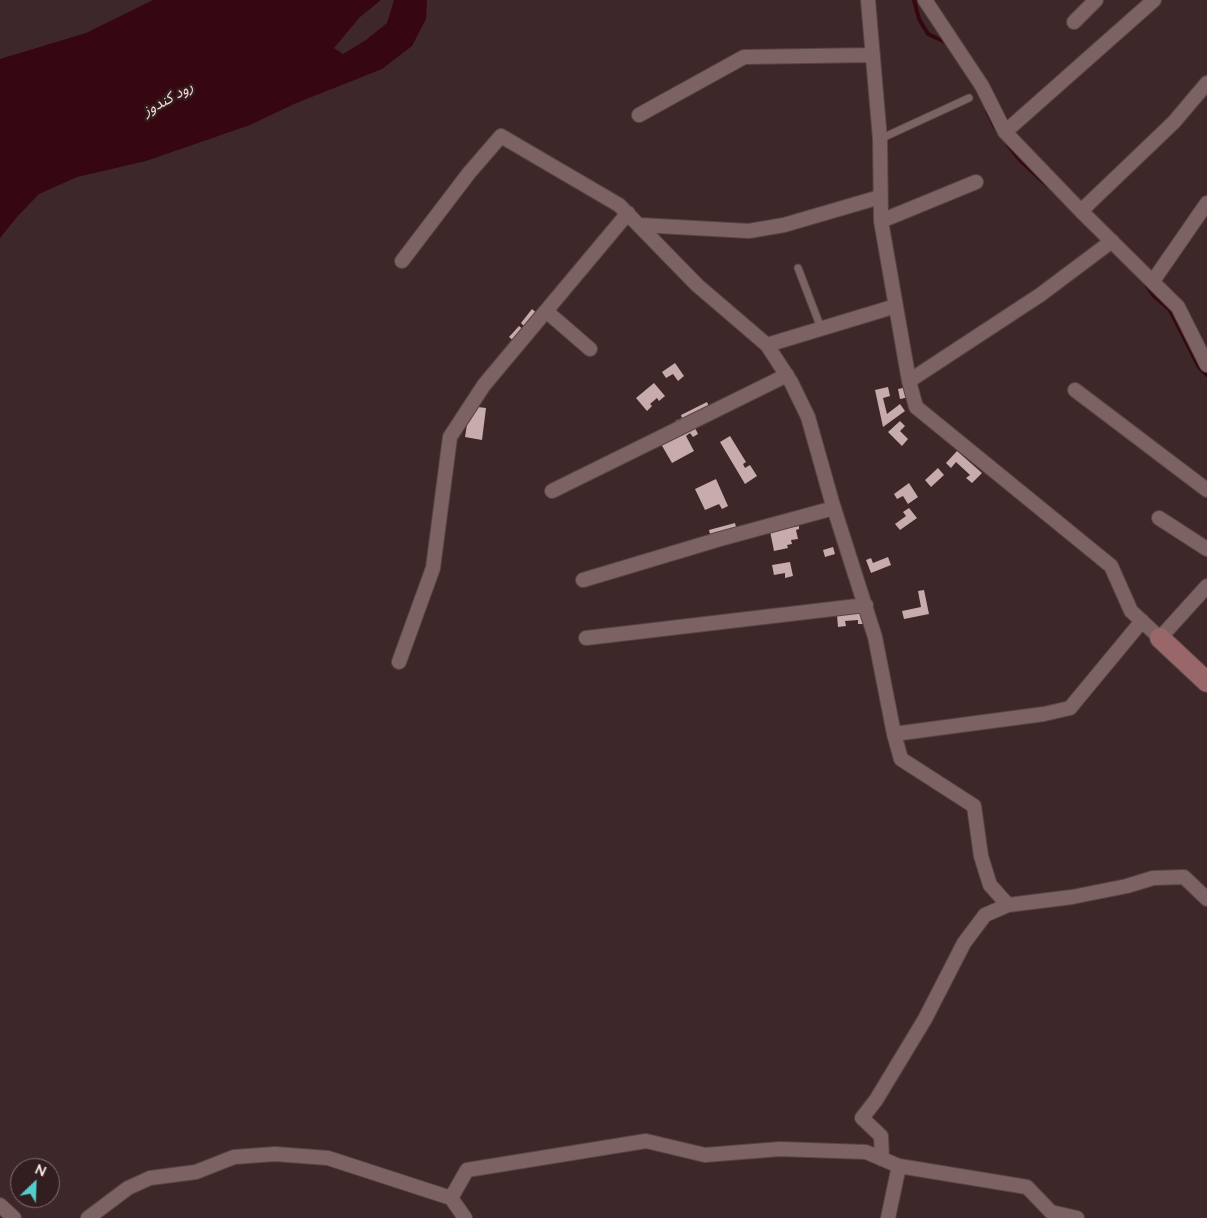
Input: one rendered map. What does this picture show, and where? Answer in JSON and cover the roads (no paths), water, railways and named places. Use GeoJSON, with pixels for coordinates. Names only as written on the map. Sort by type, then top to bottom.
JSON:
{"type":"FeatureCollection","features":[{"type":"Feature","properties":{"kind":"street"},"geometry":{"type":"LineString","coordinates":[[925,0],[982,86],[1005,132],[1081,211],[1108,244],[1153,281],[1178,307],[1207,365]]}},
{"type":"Feature","properties":{"kind":"street"},"geometry":{"type":"LineString","coordinates":[[1074,22],[1096,0]]}},
{"type":"Feature","properties":{"kind":"street"},"geometry":{"type":"LineString","coordinates":[[1005,132],[1154,0]]}},
{"type":"Feature","properties":{"kind":"street"},"geometry":{"type":"LineString","coordinates":[[869,1],[880,139],[881,221],[909,381],[916,407],[1111,566],[1131,611],[1207,682]]}},
{"type":"Feature","properties":{"kind":"street"},"geometry":{"type":"LineString","coordinates":[[639,115],[744,57],[873,55]]}},
{"type":"Feature","properties":{"kind":"street"},"geometry":{"type":"LineString","coordinates":[[1081,211],[1174,122],[1207,83]]}},
{"type":"Feature","properties":{"kind":"street"},"geometry":{"type":"LineString","coordinates":[[402,260],[469,173],[501,136],[619,204],[698,285],[767,345],[787,375],[808,418],[834,508],[876,637],[894,734],[901,759],[974,806],[982,856],[990,886],[1008,905]]}},
{"type":"Feature","properties":{"kind":"street"},"geometry":{"type":"LineString","coordinates":[[881,221],[976,182]]}},
{"type":"Feature","properties":{"kind":"street"},"geometry":{"type":"LineString","coordinates":[[640,225],[749,231],[784,225],[880,197]]}},
{"type":"Feature","properties":{"kind":"street"},"geometry":{"type":"LineString","coordinates":[[1153,281],[1207,203]]}},
{"type":"Feature","properties":{"kind":"street"},"geometry":{"type":"LineString","coordinates":[[399,662],[433,568],[450,437],[484,385],[628,213]]}},
{"type":"Feature","properties":{"kind":"street"},"geometry":{"type":"LineString","coordinates":[[909,381],[1040,295],[1108,244]]}},
{"type":"Feature","properties":{"kind":"street"},"geometry":{"type":"LineString","coordinates":[[767,345],[896,306]]}},
{"type":"Feature","properties":{"kind":"street"},"geometry":{"type":"LineString","coordinates":[[546,311],[590,349]]}},
{"type":"Feature","properties":{"kind":"street"},"geometry":{"type":"LineString","coordinates":[[552,491],[787,375]]}},
{"type":"Feature","properties":{"kind":"street"},"geometry":{"type":"LineString","coordinates":[[1075,390],[1207,490]]}},
{"type":"Feature","properties":{"kind":"street"},"geometry":{"type":"LineString","coordinates":[[583,580],[720,539],[834,508]]}},
{"type":"Feature","properties":{"kind":"street"},"geometry":{"type":"LineString","coordinates":[[1159,518],[1207,549]]}},
{"type":"Feature","properties":{"kind":"street"},"geometry":{"type":"LineString","coordinates":[[1160,638],[1207,586]]}},
{"type":"Feature","properties":{"kind":"street"},"geometry":{"type":"LineString","coordinates":[[586,638],[866,605]]}},
{"type":"Feature","properties":{"kind":"street"},"geometry":{"type":"LineString","coordinates":[[894,734],[1044,714],[1070,708],[1142,621]]}},
{"type":"Feature","properties":{"kind":"street"},"geometry":{"type":"LineString","coordinates":[[882,1159],[881,1136],[862,1118],[876,1100],[925,1019],[964,943],[985,915],[1008,905],[1072,897],[1127,886],[1153,878],[1184,877],[1207,899]]}},
{"type":"Feature","properties":{"kind":"street"},"geometry":{"type":"LineString","coordinates":[[451,1198],[467,1170],[646,1141],[705,1155],[780,1149],[866,1152],[899,1166],[1027,1187],[1051,1212],[1078,1218]]}},
{"type":"Feature","properties":{"kind":"street"},"geometry":{"type":"LineString","coordinates":[[88,1218],[128,1188],[150,1178],[196,1172],[234,1157],[275,1154],[328,1158],[451,1198],[464,1218]]}},
{"type":"Feature","properties":{"kind":"street"},"geometry":{"type":"LineString","coordinates":[[888,1218],[899,1166]]}},
{"type":"Feature","properties":{"kind":"street"},"geometry":{"type":"LineString","coordinates":[[0,1205],[14,1218]]}},
{"type":"Feature","properties":{"kind":"lane"},"geometry":{"type":"LineString","coordinates":[[880,139],[969,98]]}},
{"type":"Feature","properties":{"kind":"lane"},"geometry":{"type":"LineString","coordinates":[[798,268],[821,328]]}},
{"type":"Feature","properties":{"kind":"water","name":"رود کندوز"},"geometry":{"type":"Polygon","coordinates":[[[153,0],[381,0],[360,17],[334,48],[343,54],[366,40],[387,23],[394,0],[427,0],[426,19],[412,46],[382,69],[294,104],[250,125],[146,161],[77,177],[39,194],[0,238],[0,59],[86,33],[153,0]]]}},
{"type":"Feature","properties":{"kind":"waterway"},"geometry":{"type":"LineString","coordinates":[[914,0],[919,19],[928,34],[947,43]]}},
{"type":"Feature","properties":{"kind":"waterway"},"geometry":{"type":"LineString","coordinates":[[987,111],[995,127]]}},
{"type":"Feature","properties":{"kind":"waterway"},"geometry":{"type":"LineString","coordinates":[[1008,145],[1020,160],[1048,186]]}},
{"type":"Feature","properties":{"kind":"waterway"},"geometry":{"type":"LineString","coordinates":[[1145,283],[1153,295],[1170,310],[1199,367],[1207,375]]}}]}
